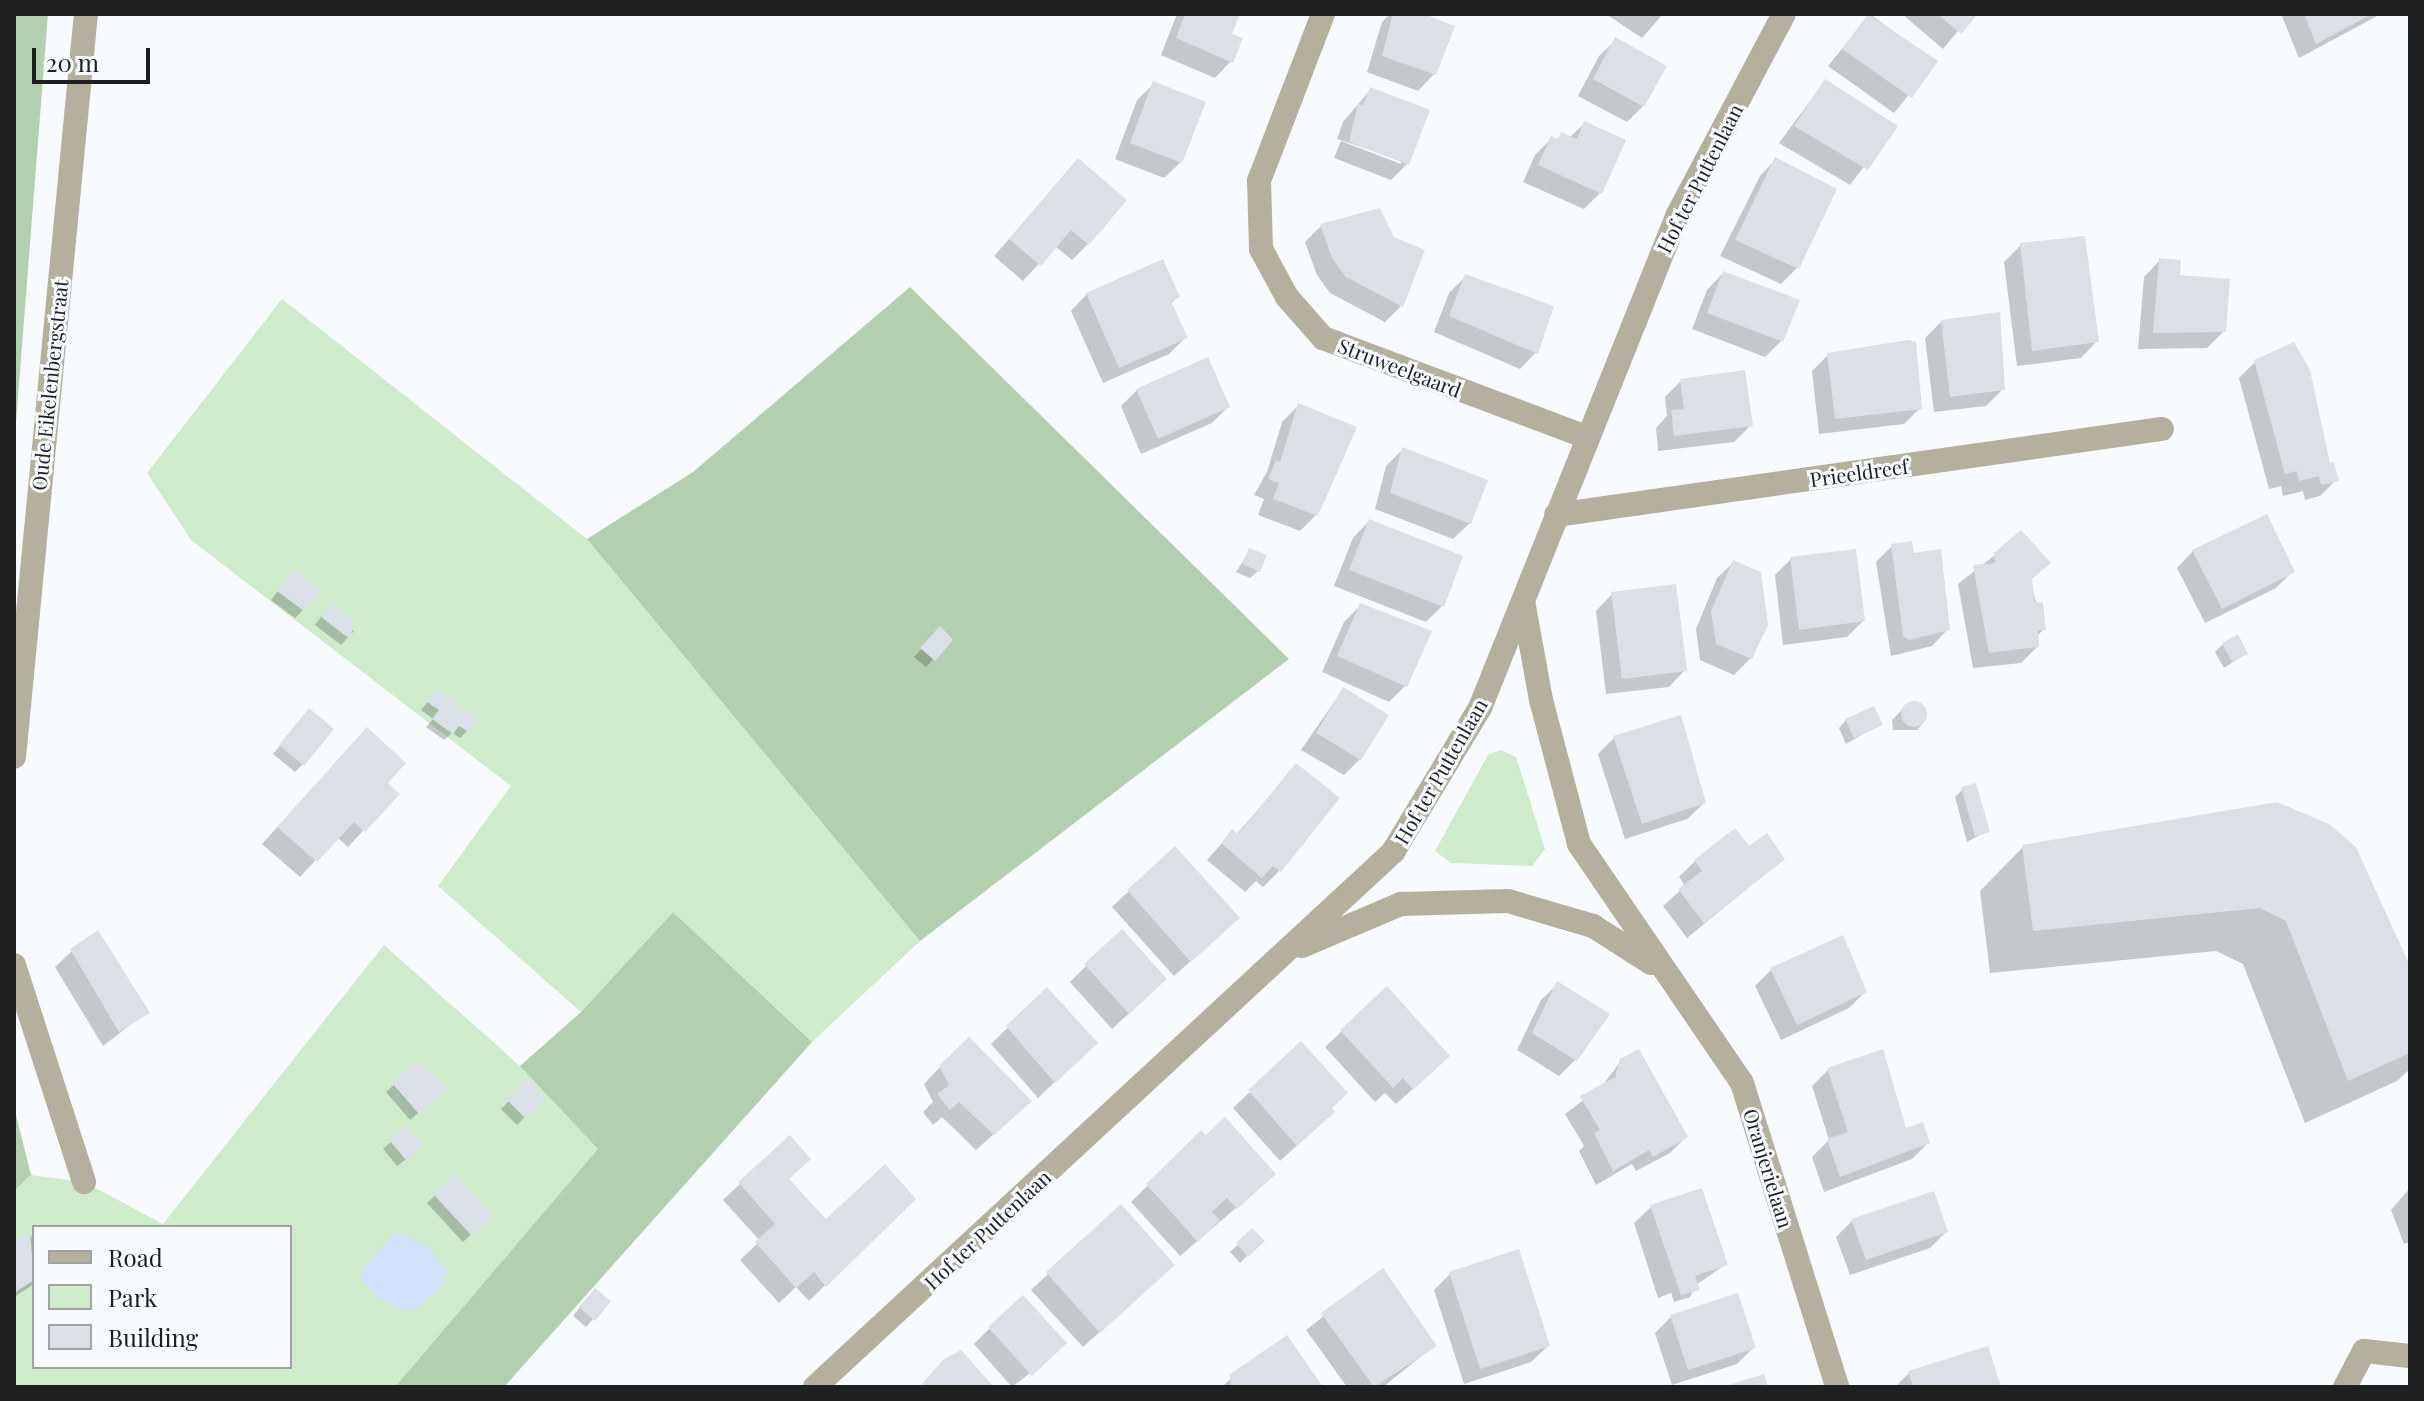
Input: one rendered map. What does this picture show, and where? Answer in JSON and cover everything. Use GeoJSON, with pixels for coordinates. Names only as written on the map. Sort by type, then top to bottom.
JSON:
{"type":"FeatureCollection","features":[{"type":"Feature","properties":{"kind":"street","name":"Oude Eikelenbergstraat"},"geometry":{"type":"LineString","coordinates":[[14,757],[86,14]]}},
{"type":"Feature","properties":{"kind":"street","name":"Struweelgaard"},"geometry":{"type":"LineString","coordinates":[[1323,14],[1259,181],[1261,249],[1287,297],[1323,338],[1586,437]]}},
{"type":"Feature","properties":{"kind":"street","name":"Hof ter Puttenlaan"},"geometry":{"type":"LineString","coordinates":[[815,1387],[1393,852],[1480,708],[1586,437],[1678,214],[1784,14]]}},
{"type":"Feature","properties":{"kind":"street","name":"Prieeldreef"},"geometry":{"type":"LineString","coordinates":[[1556,515],[2162,429]]}},
{"type":"Feature","properties":{"kind":"street","name":"Oranjerielaan"},"geometry":{"type":"LineString","coordinates":[[1523,599],[1541,700],[1579,844],[1660,968],[1742,1083],[1837,1387]]}},
{"type":"Feature","properties":{"kind":"street","name":"Oranjerielaan"},"geometry":{"type":"LineString","coordinates":[[1286,952],[1401,904],[1508,901],[1593,926],[1660,968]]}},
{"type":"Feature","properties":{"kind":"street"},"geometry":{"type":"LineString","coordinates":[[14,965],[84,1182]]}},
{"type":"Feature","properties":{"kind":"street"},"geometry":{"type":"LineString","coordinates":[[2345,1387],[2364,1351],[2410,1356]]}},
{"type":"Feature","properties":{"kind":"green space"},"geometry":{"type":"Polygon","coordinates":[[[14,14],[48,14],[14,448],[14,14]]]}},
{"type":"Feature","properties":{"kind":"green space"},"geometry":{"type":"Polygon","coordinates":[[[910,287],[1289,659],[920,941],[587,539],[693,472],[910,287]]]}},
{"type":"Feature","properties":{"kind":"green space"},"geometry":{"type":"Polygon","coordinates":[[[282,299],[587,539],[920,941],[812,1042],[673,912],[581,1012],[438,886],[511,786],[191,540],[147,473],[282,299]]]}},
{"type":"Feature","properties":{"kind":"green space"},"geometry":{"type":"Polygon","coordinates":[[[1501,750],[1516,757],[1545,849],[1532,866],[1451,863],[1435,851],[1488,755],[1501,750]]]}},
{"type":"Feature","properties":{"kind":"green space"},"geometry":{"type":"Polygon","coordinates":[[[673,912],[812,1042],[504,1387],[395,1387],[598,1149],[520,1066],[581,1012],[673,912]]]}},
{"type":"Feature","properties":{"kind":"green space"},"geometry":{"type":"Polygon","coordinates":[[[384,945],[520,1066],[599,1149],[395,1387],[14,1387],[14,1191],[31,1175],[84,1182],[163,1224],[384,945]]]}},
{"type":"Feature","properties":{"kind":"green space"},"geometry":{"type":"Polygon","coordinates":[[[14,1107],[31,1175],[14,1191],[14,1107]]]}},
{"type":"Feature","properties":{"kind":"water"},"geometry":{"type":"Polygon","coordinates":[[[400,1234],[425,1244],[447,1270],[441,1286],[414,1310],[399,1309],[378,1297],[361,1279],[362,1270],[392,1236],[400,1234]]]}},
{"type":"Feature","properties":{"kind":"building"},"geometry":{"type":"Polygon","coordinates":[[[1185,14],[1240,14],[1232,34],[1243,38],[1233,63],[1176,38],[1185,14]]]}},
{"type":"Feature","properties":{"kind":"building"},"geometry":{"type":"Polygon","coordinates":[[[1393,14],[1424,14],[1455,26],[1436,75],[1382,56],[1393,14]]]}},
{"type":"Feature","properties":{"kind":"building"},"geometry":{"type":"Polygon","coordinates":[[[1868,14],[1938,61],[1912,98],[1842,49],[1868,14]]]}},
{"type":"Feature","properties":{"kind":"building"},"geometry":{"type":"Polygon","coordinates":[[[1937,14],[1978,14],[1961,34],[1937,14]]]}},
{"type":"Feature","properties":{"kind":"building"},"geometry":{"type":"Polygon","coordinates":[[[2304,14],[2372,14],[2316,44],[2304,14]]]}},
{"type":"Feature","properties":{"kind":"building"},"geometry":{"type":"Polygon","coordinates":[[[1615,37],[1667,66],[1644,107],[1593,79],[1615,37]]]}},
{"type":"Feature","properties":{"kind":"building"},"geometry":{"type":"Polygon","coordinates":[[[1825,79],[1898,126],[1868,170],[1794,126],[1825,79]]]}},
{"type":"Feature","properties":{"kind":"building"},"geometry":{"type":"Polygon","coordinates":[[[1153,81],[1206,102],[1182,163],[1130,143],[1153,81]]]}},
{"type":"Feature","properties":{"kind":"building"},"geometry":{"type":"Polygon","coordinates":[[[1370,87],[1430,110],[1409,165],[1349,142],[1358,104],[1363,105],[1370,87]]]}},
{"type":"Feature","properties":{"kind":"building"},"geometry":{"type":"Polygon","coordinates":[[[1584,121],[1626,140],[1602,194],[1538,165],[1551,136],[1558,140],[1561,132],[1577,139],[1584,121]]]}},
{"type":"Feature","properties":{"kind":"building"},"geometry":{"type":"Polygon","coordinates":[[[1775,157],[1837,189],[1799,269],[1735,240],[1775,157]]]}},
{"type":"Feature","properties":{"kind":"building"},"geometry":{"type":"Polygon","coordinates":[[[1078,158],[1127,200],[1089,245],[1071,230],[1041,266],[1009,239],[1078,158]]]}},
{"type":"Feature","properties":{"kind":"building"},"geometry":{"type":"Polygon","coordinates":[[[1380,208],[1394,237],[1425,250],[1403,307],[1346,277],[1332,258],[1320,224],[1380,208]]]}},
{"type":"Feature","properties":{"kind":"building"},"geometry":{"type":"Polygon","coordinates":[[[2085,236],[2099,342],[2032,351],[2020,243],[2085,236]]]}},
{"type":"Feature","properties":{"kind":"building"},"geometry":{"type":"Polygon","coordinates":[[[2159,258],[2181,260],[2180,275],[2230,279],[2226,332],[2153,333],[2159,258]]]}},
{"type":"Feature","properties":{"kind":"building"},"geometry":{"type":"Polygon","coordinates":[[[1163,259],[1180,297],[1171,301],[1188,338],[1119,368],[1086,293],[1163,259]]]}},
{"type":"Feature","properties":{"kind":"building"},"geometry":{"type":"Polygon","coordinates":[[[1723,271],[1800,300],[1783,342],[1707,313],[1723,271]]]}},
{"type":"Feature","properties":{"kind":"building"},"geometry":{"type":"Polygon","coordinates":[[[1465,274],[1554,306],[1538,354],[1449,316],[1465,274]]]}},
{"type":"Feature","properties":{"kind":"building"},"geometry":{"type":"Polygon","coordinates":[[[2000,312],[2005,390],[1950,397],[1941,320],[2000,312]]]}},
{"type":"Feature","properties":{"kind":"building"},"geometry":{"type":"Polygon","coordinates":[[[1908,340],[1916,342],[1922,409],[1835,419],[1827,353],[1908,340]]]}},
{"type":"Feature","properties":{"kind":"building"},"geometry":{"type":"Polygon","coordinates":[[[2294,342],[2310,370],[2330,463],[2334,462],[2339,481],[2321,485],[2319,476],[2299,481],[2297,471],[2285,474],[2254,360],[2294,342]]]}},
{"type":"Feature","properties":{"kind":"building"},"geometry":{"type":"Polygon","coordinates":[[[1208,357],[1230,407],[1158,439],[1136,389],[1208,357]]]}},
{"type":"Feature","properties":{"kind":"building"},"geometry":{"type":"Polygon","coordinates":[[[1745,370],[1753,426],[1674,436],[1671,410],[1684,409],[1680,379],[1745,370]]]}},
{"type":"Feature","properties":{"kind":"building"},"geometry":{"type":"Polygon","coordinates":[[[1298,403],[1357,427],[1318,516],[1273,499],[1279,483],[1268,479],[1276,460],[1280,462],[1298,403]]]}},
{"type":"Feature","properties":{"kind":"building"},"geometry":{"type":"Polygon","coordinates":[[[1402,447],[1488,480],[1471,524],[1390,493],[1402,447]]]}},
{"type":"Feature","properties":{"kind":"building"},"geometry":{"type":"Polygon","coordinates":[[[2267,514],[2295,572],[2222,609],[2192,550],[2267,514]]]}},
{"type":"Feature","properties":{"kind":"building"},"geometry":{"type":"Polygon","coordinates":[[[1369,519],[1463,556],[1444,607],[1349,570],[1369,519]]]}},
{"type":"Feature","properties":{"kind":"building"},"geometry":{"type":"Polygon","coordinates":[[[2021,530],[2051,563],[2032,579],[2035,603],[2043,602],[2046,630],[2038,630],[2039,647],[1989,653],[1973,565],[1995,563],[1994,553],[2021,530]]]}},
{"type":"Feature","properties":{"kind":"building"},"geometry":{"type":"Polygon","coordinates":[[[1912,541],[1914,553],[1941,549],[1950,630],[1909,640],[1903,636],[1891,544],[1912,541]]]}},
{"type":"Feature","properties":{"kind":"building"},"geometry":{"type":"Polygon","coordinates":[[[1249,548],[1267,555],[1260,572],[1242,564],[1249,548]]]}},
{"type":"Feature","properties":{"kind":"building"},"geometry":{"type":"Polygon","coordinates":[[[1856,549],[1865,621],[1799,630],[1790,557],[1856,549]]]}},
{"type":"Feature","properties":{"kind":"building"},"geometry":{"type":"Polygon","coordinates":[[[1733,560],[1761,572],[1768,625],[1752,659],[1716,644],[1711,611],[1733,560]]]}},
{"type":"Feature","properties":{"kind":"building"},"geometry":{"type":"Polygon","coordinates":[[[293,569],[321,589],[304,611],[277,591],[293,569]]]}},
{"type":"Feature","properties":{"kind":"building"},"geometry":{"type":"Polygon","coordinates":[[[1676,584],[1687,671],[1622,679],[1611,592],[1676,584]]]}},
{"type":"Feature","properties":{"kind":"building"},"geometry":{"type":"Polygon","coordinates":[[[332,603],[355,621],[350,639],[321,617],[332,603]]]}},
{"type":"Feature","properties":{"kind":"building"},"geometry":{"type":"Polygon","coordinates":[[[1360,603],[1432,631],[1407,687],[1337,656],[1360,603]]]}},
{"type":"Feature","properties":{"kind":"building"},"geometry":{"type":"Polygon","coordinates":[[[940,626],[953,640],[935,661],[920,648],[940,626]]]}},
{"type":"Feature","properties":{"kind":"building"},"geometry":{"type":"Polygon","coordinates":[[[2238,634],[2248,654],[2232,662],[2222,643],[2238,634]]]}},
{"type":"Feature","properties":{"kind":"building"},"geometry":{"type":"Polygon","coordinates":[[[1343,687],[1389,715],[1361,760],[1316,733],[1343,687]]]}},
{"type":"Feature","properties":{"kind":"building"},"geometry":{"type":"Polygon","coordinates":[[[437,689],[478,720],[469,732],[459,726],[453,734],[432,719],[439,710],[427,702],[437,689]]]}},
{"type":"Feature","properties":{"kind":"building"},"geometry":{"type":"Polygon","coordinates":[[[1914,701],[1923,705],[1927,714],[1923,723],[1914,727],[1905,723],[1901,714],[1905,705],[1914,701]]]}},
{"type":"Feature","properties":{"kind":"building"},"geometry":{"type":"Polygon","coordinates":[[[1874,706],[1883,725],[1854,738],[1845,719],[1874,706]]]}},
{"type":"Feature","properties":{"kind":"building"},"geometry":{"type":"Polygon","coordinates":[[[309,708],[334,729],[304,766],[279,745],[309,708]]]}},
{"type":"Feature","properties":{"kind":"building"},"geometry":{"type":"Polygon","coordinates":[[[1681,715],[1706,803],[1642,824],[1613,736],[1681,715]]]}},
{"type":"Feature","properties":{"kind":"building"},"geometry":{"type":"Polygon","coordinates":[[[367,727],[406,763],[388,783],[400,794],[365,832],[354,822],[317,862],[277,827],[367,727]]]}},
{"type":"Feature","properties":{"kind":"building"},"geometry":{"type":"Polygon","coordinates":[[[1296,763],[1340,798],[1281,872],[1273,866],[1262,878],[1221,843],[1232,829],[1238,834],[1296,763]]]}},
{"type":"Feature","properties":{"kind":"building"},"geometry":{"type":"Polygon","coordinates":[[[1976,783],[1990,832],[1975,836],[1961,787],[1976,783]]]}},
{"type":"Feature","properties":{"kind":"building"},"geometry":{"type":"Polygon","coordinates":[[[2277,802],[2329,824],[2356,847],[2410,966],[2410,1053],[2348,1081],[2286,921],[2260,908],[2033,931],[2022,845],[2277,802]]]}},
{"type":"Feature","properties":{"kind":"building"},"geometry":{"type":"Polygon","coordinates":[[[1735,828],[1749,846],[1767,833],[1785,859],[1704,923],[1678,889],[1702,871],[1694,860],[1735,828]]]}},
{"type":"Feature","properties":{"kind":"building"},"geometry":{"type":"Polygon","coordinates":[[[1175,846],[1240,918],[1191,962],[1127,890],[1175,846]]]}},
{"type":"Feature","properties":{"kind":"building"},"geometry":{"type":"Polygon","coordinates":[[[1122,929],[1167,979],[1129,1014],[1084,964],[1122,929]]]}},
{"type":"Feature","properties":{"kind":"building"},"geometry":{"type":"Polygon","coordinates":[[[98,930],[150,1013],[119,1032],[70,949],[98,930]]]}},
{"type":"Feature","properties":{"kind":"building"},"geometry":{"type":"Polygon","coordinates":[[[1843,935],[1867,992],[1797,1025],[1770,968],[1843,935]]]}},
{"type":"Feature","properties":{"kind":"building"},"geometry":{"type":"Polygon","coordinates":[[[1557,981],[1610,1014],[1577,1061],[1532,1033],[1557,981]]]}},
{"type":"Feature","properties":{"kind":"building"},"geometry":{"type":"Polygon","coordinates":[[[1387,986],[1450,1056],[1413,1090],[1403,1078],[1393,1088],[1340,1030],[1387,986]]]}},
{"type":"Feature","properties":{"kind":"building"},"geometry":{"type":"Polygon","coordinates":[[[1047,987],[1098,1043],[1055,1083],[1006,1026],[1047,987]]]}},
{"type":"Feature","properties":{"kind":"building"},"geometry":{"type":"Polygon","coordinates":[[[969,1037],[1032,1101],[994,1135],[959,1102],[950,1110],[937,1094],[949,1085],[939,1066],[969,1037]]]}},
{"type":"Feature","properties":{"kind":"building"},"geometry":{"type":"Polygon","coordinates":[[[1301,1041],[1348,1093],[1332,1108],[1335,1112],[1297,1146],[1248,1090],[1301,1041]]]}},
{"type":"Feature","properties":{"kind":"building"},"geometry":{"type":"Polygon","coordinates":[[[1639,1049],[1688,1137],[1653,1157],[1649,1150],[1613,1171],[1594,1133],[1600,1130],[1580,1096],[1615,1077],[1620,1059],[1639,1049]]]}},
{"type":"Feature","properties":{"kind":"building"},"geometry":{"type":"Polygon","coordinates":[[[1883,1049],[1906,1128],[1923,1122],[1930,1143],[1840,1177],[1827,1139],[1848,1132],[1827,1068],[1883,1049]]]}},
{"type":"Feature","properties":{"kind":"building"},"geometry":{"type":"Polygon","coordinates":[[[418,1061],[448,1089],[419,1114],[392,1083],[418,1061]]]}},
{"type":"Feature","properties":{"kind":"building"},"geometry":{"type":"Polygon","coordinates":[[[528,1079],[547,1098],[526,1119],[507,1100],[528,1079]]]}},
{"type":"Feature","properties":{"kind":"building"},"geometry":{"type":"Polygon","coordinates":[[[1225,1117],[1276,1174],[1237,1209],[1227,1198],[1212,1212],[1220,1220],[1198,1242],[1146,1184],[1201,1130],[1206,1135],[1225,1117]]]}},
{"type":"Feature","properties":{"kind":"building"},"geometry":{"type":"Polygon","coordinates":[[[406,1126],[423,1146],[406,1160],[389,1140],[406,1126]]]}},
{"type":"Feature","properties":{"kind":"building"},"geometry":{"type":"Polygon","coordinates":[[[790,1135],[811,1159],[789,1179],[826,1219],[885,1164],[916,1199],[826,1287],[814,1272],[796,1288],[755,1242],[775,1224],[738,1182],[790,1135]]]}},
{"type":"Feature","properties":{"kind":"building"},"geometry":{"type":"Polygon","coordinates":[[[455,1174],[493,1216],[472,1236],[433,1194],[455,1174]]]}},
{"type":"Feature","properties":{"kind":"building"},"geometry":{"type":"Polygon","coordinates":[[[1702,1188],[1728,1265],[1695,1276],[1700,1290],[1681,1295],[1650,1205],[1702,1188]]]}},
{"type":"Feature","properties":{"kind":"building"},"geometry":{"type":"Polygon","coordinates":[[[1934,1191],[1948,1232],[1866,1260],[1851,1219],[1934,1191]]]}},
{"type":"Feature","properties":{"kind":"building"},"geometry":{"type":"Polygon","coordinates":[[[1121,1204],[1175,1265],[1100,1333],[1046,1272],[1121,1204]]]}},
{"type":"Feature","properties":{"kind":"building"},"geometry":{"type":"Polygon","coordinates":[[[1252,1228],[1265,1241],[1248,1257],[1236,1243],[1252,1228]]]}},
{"type":"Feature","properties":{"kind":"building"},"geometry":{"type":"Polygon","coordinates":[[[30,1231],[32,1281],[14,1293],[14,1241],[30,1231]]]}},
{"type":"Feature","properties":{"kind":"building"},"geometry":{"type":"Polygon","coordinates":[[[1519,1249],[1550,1346],[1480,1369],[1449,1272],[1519,1249]]]}},
{"type":"Feature","properties":{"kind":"building"},"geometry":{"type":"Polygon","coordinates":[[[1383,1268],[1437,1346],[1374,1387],[1321,1313],[1383,1268]]]}},
{"type":"Feature","properties":{"kind":"building"},"geometry":{"type":"Polygon","coordinates":[[[595,1288],[611,1301],[595,1321],[579,1307],[595,1288]]]}},
{"type":"Feature","properties":{"kind":"building"},"geometry":{"type":"Polygon","coordinates":[[[1738,1293],[1756,1348],[1688,1370],[1670,1315],[1738,1293]]]}},
{"type":"Feature","properties":{"kind":"building"},"geometry":{"type":"Polygon","coordinates":[[[1023,1295],[1067,1343],[1032,1376],[988,1327],[1023,1295]]]}},
{"type":"Feature","properties":{"kind":"building"},"geometry":{"type":"Polygon","coordinates":[[[1287,1335],[1323,1387],[1232,1387],[1229,1375],[1287,1335]]]}},
{"type":"Feature","properties":{"kind":"building"},"geometry":{"type":"Polygon","coordinates":[[[1988,1346],[2001,1387],[1913,1387],[1908,1371],[1988,1346]]]}},
{"type":"Feature","properties":{"kind":"building"},"geometry":{"type":"Polygon","coordinates":[[[961,1350],[994,1387],[919,1387],[944,1359],[961,1350]]]}},
{"type":"Feature","properties":{"kind":"building"},"geometry":{"type":"Polygon","coordinates":[[[1764,1374],[1768,1387],[1725,1387],[1725,1386],[1764,1374]]]}}]}
